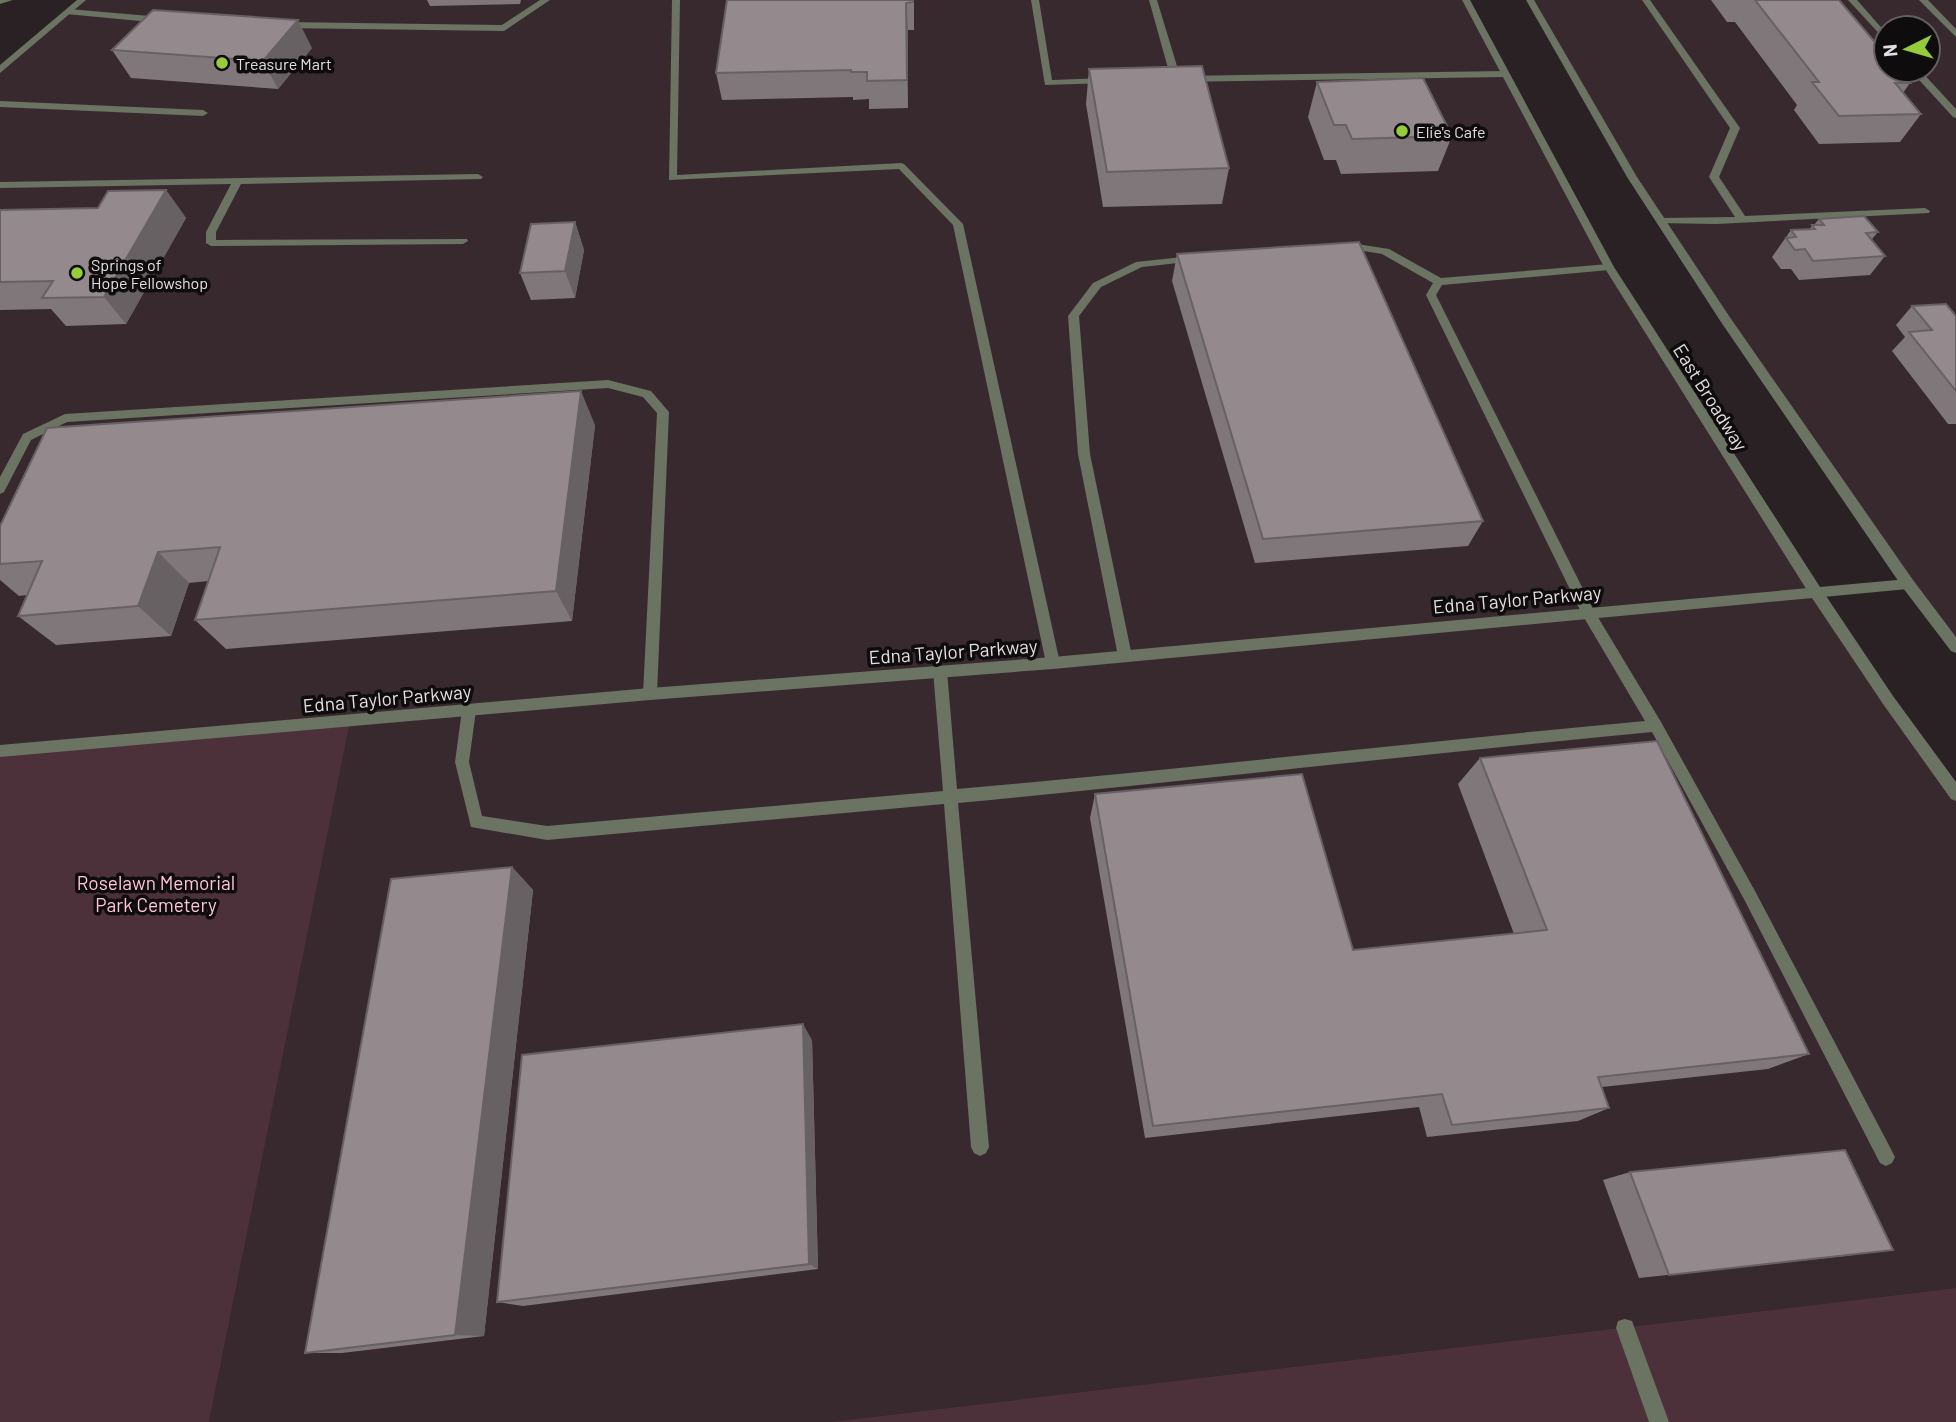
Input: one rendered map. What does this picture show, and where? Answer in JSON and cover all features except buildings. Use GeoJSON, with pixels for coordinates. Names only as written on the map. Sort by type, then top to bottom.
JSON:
{"type":"FeatureCollection","features":[{"type":"Feature","properties":{"kind":"street"},"geometry":{"type":"LineString","coordinates":[[0,2],[9,0]]}},
{"type":"Feature","properties":{"kind":"street"},"geometry":{"type":"LineString","coordinates":[[0,70],[69,12],[78,0]]}},
{"type":"Feature","properties":{"kind":"street"},"geometry":{"type":"LineString","coordinates":[[268,25],[504,28],[546,0]]}},
{"type":"Feature","properties":{"kind":"street"},"geometry":{"type":"LineString","coordinates":[[676,0],[672,178],[901,166],[958,224],[1053,663]]}},
{"type":"Feature","properties":{"kind":"street"},"geometry":{"type":"LineString","coordinates":[[1035,0],[1048,83],[1112,81]]}},
{"type":"Feature","properties":{"kind":"street"},"geometry":{"type":"LineString","coordinates":[[1153,0],[1176,79]]}},
{"type":"Feature","properties":{"kind":"street","name":"East Broadway"},"geometry":{"type":"LineString","coordinates":[[1466,0],[1609,267],[1815,591],[1888,700],[1956,794]]}},
{"type":"Feature","properties":{"kind":"street"},"geometry":{"type":"LineString","coordinates":[[1530,0],[1632,177],[1725,319],[1908,584],[1956,647]]}},
{"type":"Feature","properties":{"kind":"street"},"geometry":{"type":"LineString","coordinates":[[1646,0],[1735,128],[1714,177],[1741,218]]}},
{"type":"Feature","properties":{"kind":"street"},"geometry":{"type":"LineString","coordinates":[[1852,0],[1872,22]]}},
{"type":"Feature","properties":{"kind":"street"},"geometry":{"type":"LineString","coordinates":[[1923,0],[1956,34]]}},
{"type":"Feature","properties":{"kind":"street"},"geometry":{"type":"LineString","coordinates":[[69,12],[176,21]]}},
{"type":"Feature","properties":{"kind":"street"},"geometry":{"type":"LineString","coordinates":[[1163,79],[1505,74]]}},
{"type":"Feature","properties":{"kind":"street"},"geometry":{"type":"LineString","coordinates":[[1928,84],[1956,115]]}},
{"type":"Feature","properties":{"kind":"street"},"geometry":{"type":"LineString","coordinates":[[0,104],[203,113]]}},
{"type":"Feature","properties":{"kind":"street"},"geometry":{"type":"LineString","coordinates":[[0,185],[478,177]]}},
{"type":"Feature","properties":{"kind":"street"},"geometry":{"type":"LineString","coordinates":[[238,181],[211,232],[211,243],[463,241]]}},
{"type":"Feature","properties":{"kind":"street"},"geometry":{"type":"LineString","coordinates":[[1661,221],[1925,211]]}},
{"type":"Feature","properties":{"kind":"street"},"geometry":{"type":"LineString","coordinates":[[1333,243],[1385,251],[1439,282],[1609,267]]}},
{"type":"Feature","properties":{"kind":"street"},"geometry":{"type":"LineString","coordinates":[[1125,656],[1084,454],[1073,316],[1097,285],[1140,264],[1209,257]]}},
{"type":"Feature","properties":{"kind":"street"},"geometry":{"type":"LineString","coordinates":[[1439,282],[1431,295],[1588,612],[1656,726],[1750,896],[1886,1157]]}},
{"type":"Feature","properties":{"kind":"street"},"geometry":{"type":"LineString","coordinates":[[0,489],[27,437],[65,418],[608,384],[648,394],[663,412],[650,694]]}},
{"type":"Feature","properties":{"kind":"street","name":"Edna Taylor Parkway"},"geometry":{"type":"LineString","coordinates":[[0,751],[650,694],[1053,663],[1908,584]]}},
{"type":"Feature","properties":{"kind":"street"},"geometry":{"type":"LineString","coordinates":[[940,671],[980,1147]]}},
{"type":"Feature","properties":{"kind":"street"},"geometry":{"type":"LineString","coordinates":[[469,710],[462,762],[476,822],[547,833],[1137,780],[1447,744],[1656,726]]}},
{"type":"Feature","properties":{"kind":"street"},"geometry":{"type":"LineString","coordinates":[[1625,1328],[1659,1422]]}},
{"type":"Feature","properties":{"kind":"shaded area"},"geometry":{"type":"Polygon","coordinates":[[[82,0],[1466,0],[1609,267],[1956,794],[1956,1288],[830,1422],[209,1422],[349,721],[0,751],[0,70],[82,0]]]}},
{"type":"Feature","properties":{"kind":"shaded area"},"geometry":{"type":"Polygon","coordinates":[[[1530,0],[1956,0],[1956,647],[1632,177],[1530,0]]]}},
{"type":"Feature","properties":{"kind":"green space","name":"Roselawn Memorial Park Cemetery"},"geometry":{"type":"Polygon","coordinates":[[[350,721],[209,1422],[0,1422],[0,751],[350,721]]]}},
{"type":"Feature","properties":{"kind":"green space"},"geometry":{"type":"Polygon","coordinates":[[[1956,1288],[1956,1422],[830,1422],[1956,1288]]]}},
{"type":"Feature","properties":{"kind":"place","name":"Treasure Mart"},"geometry":{"type":"Point","coordinates":[222,63]}},
{"type":"Feature","properties":{"kind":"place","name":"Elie's Cafe"},"geometry":{"type":"Point","coordinates":[1402,131]}},
{"type":"Feature","properties":{"kind":"place","name":"Springs of Hope Fellowshop"},"geometry":{"type":"Point","coordinates":[77,273]}}]}
